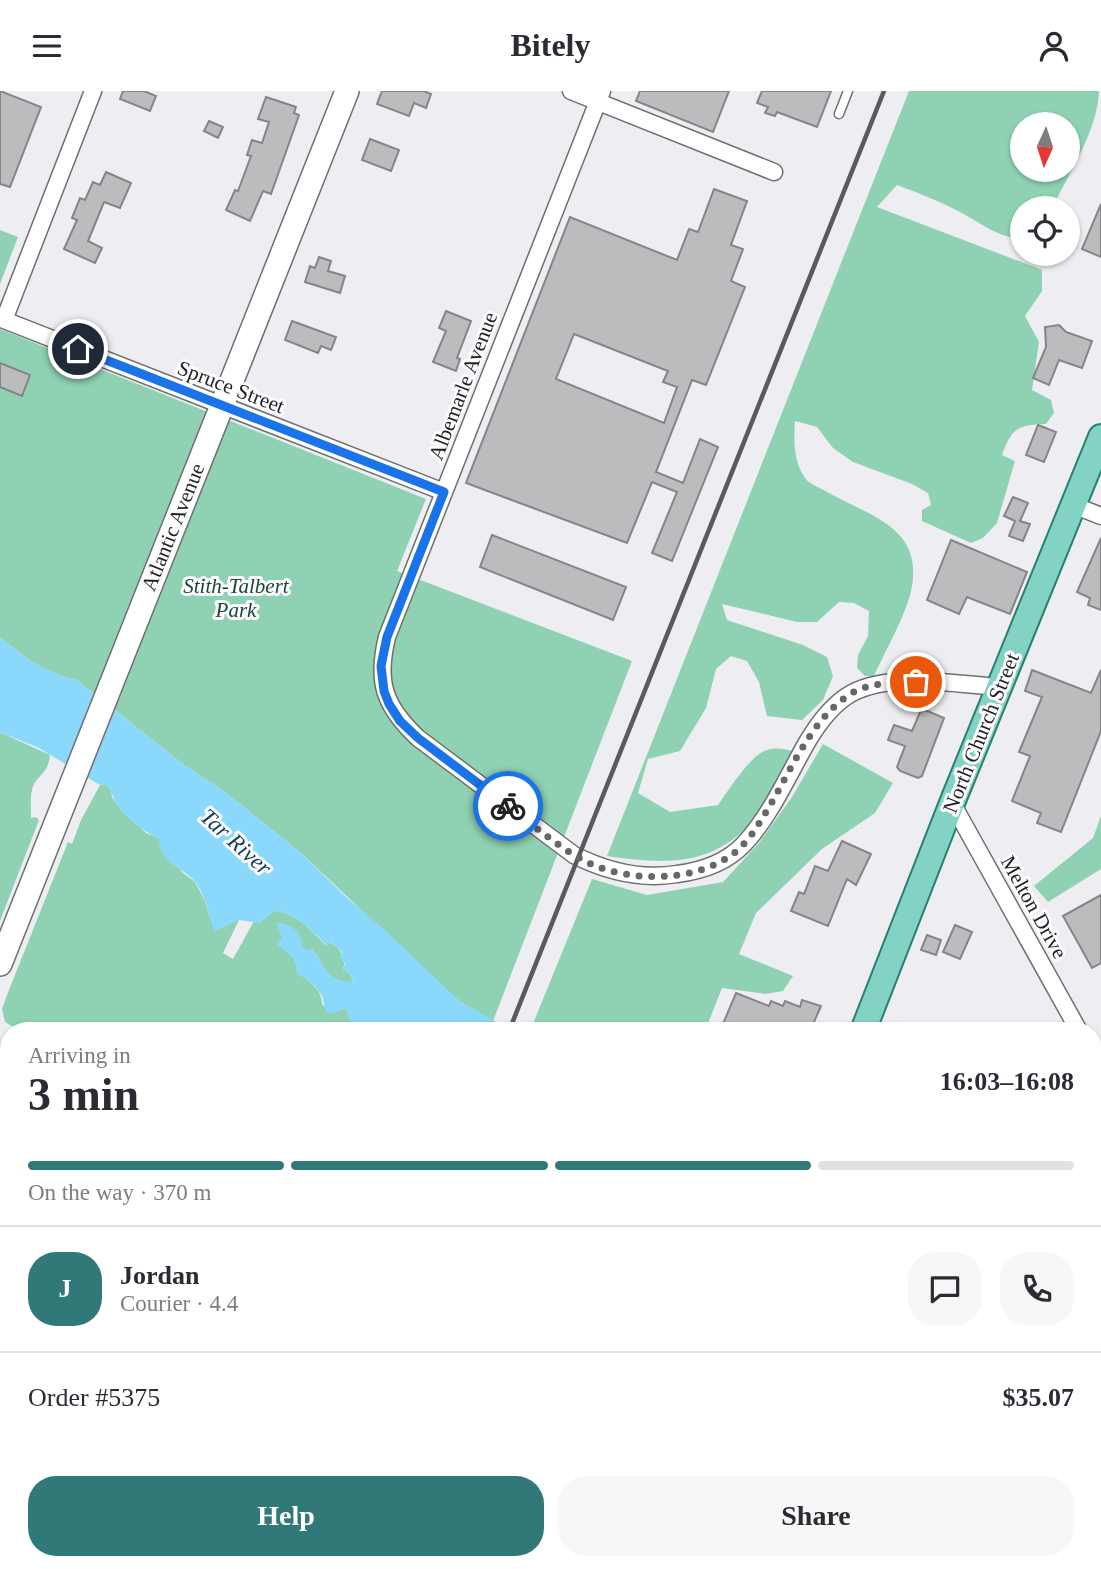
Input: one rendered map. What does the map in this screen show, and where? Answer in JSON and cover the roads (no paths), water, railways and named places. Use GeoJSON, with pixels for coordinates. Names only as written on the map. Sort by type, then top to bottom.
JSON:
{"type":"FeatureCollection","features":[{"type":"Feature","properties":{"kind":"main road","name":"Atlantic Avenue"},"geometry":{"type":"LineString","coordinates":[[0,964],[347,91]]}},
{"type":"Feature","properties":{"kind":"main road","name":"North Church Street"},"geometry":{"type":"LineString","coordinates":[[867,1022],[952,803],[1101,437]]}},
{"type":"Feature","properties":{"kind":"street","name":"Spruce Street"},"geometry":{"type":"LineString","coordinates":[[93,91],[4,320],[444,492]]}},
{"type":"Feature","properties":{"kind":"street"},"geometry":{"type":"LineString","coordinates":[[571,91],[600,96],[775,172]]}},
{"type":"Feature","properties":{"kind":"street","name":"Albemarle Avenue"},"geometry":{"type":"LineString","coordinates":[[600,96],[387,637],[381,666],[384,691],[400,721],[418,738],[574,855],[609,869],[643,876],[662,876],[707,867],[728,857],[744,845],[812,733],[829,711],[850,694],[876,684],[930,682],[999,687]]}},
{"type":"Feature","properties":{"kind":"street"},"geometry":{"type":"LineString","coordinates":[[1073,505],[1101,516]]}},
{"type":"Feature","properties":{"kind":"street","name":"Melton Drive"},"geometry":{"type":"LineString","coordinates":[[952,803],[1074,1022]]}},
{"type":"Feature","properties":{"kind":"lane"},"geometry":{"type":"LineString","coordinates":[[839,114],[848,91]]}},
{"type":"Feature","properties":{"kind":"water","name":"Tar River"},"geometry":{"type":"Polygon","coordinates":[[[0,637],[36,664],[77,680],[184,765],[225,792],[301,853],[459,1001],[496,1022],[352,1022],[346,1009],[326,1012],[322,996],[315,986],[297,972],[294,959],[277,945],[282,938],[276,923],[298,932],[302,946],[308,950],[312,949],[333,977],[354,983],[349,973],[343,969],[345,964],[340,957],[342,952],[331,942],[327,945],[302,922],[275,910],[259,923],[239,920],[214,931],[205,900],[196,883],[167,860],[160,847],[159,838],[142,829],[121,810],[106,784],[100,785],[39,748],[0,732],[0,637]]]}},
{"type":"Feature","properties":{"kind":"railway"},"geometry":{"type":"LineString","coordinates":[[513,1022],[884,91]]}},
{"type":"Feature","properties":{"kind":"park label","name":"Stith-Talbert Park"},"geometry":{"type":"Point","coordinates":[236,598]}}]}
